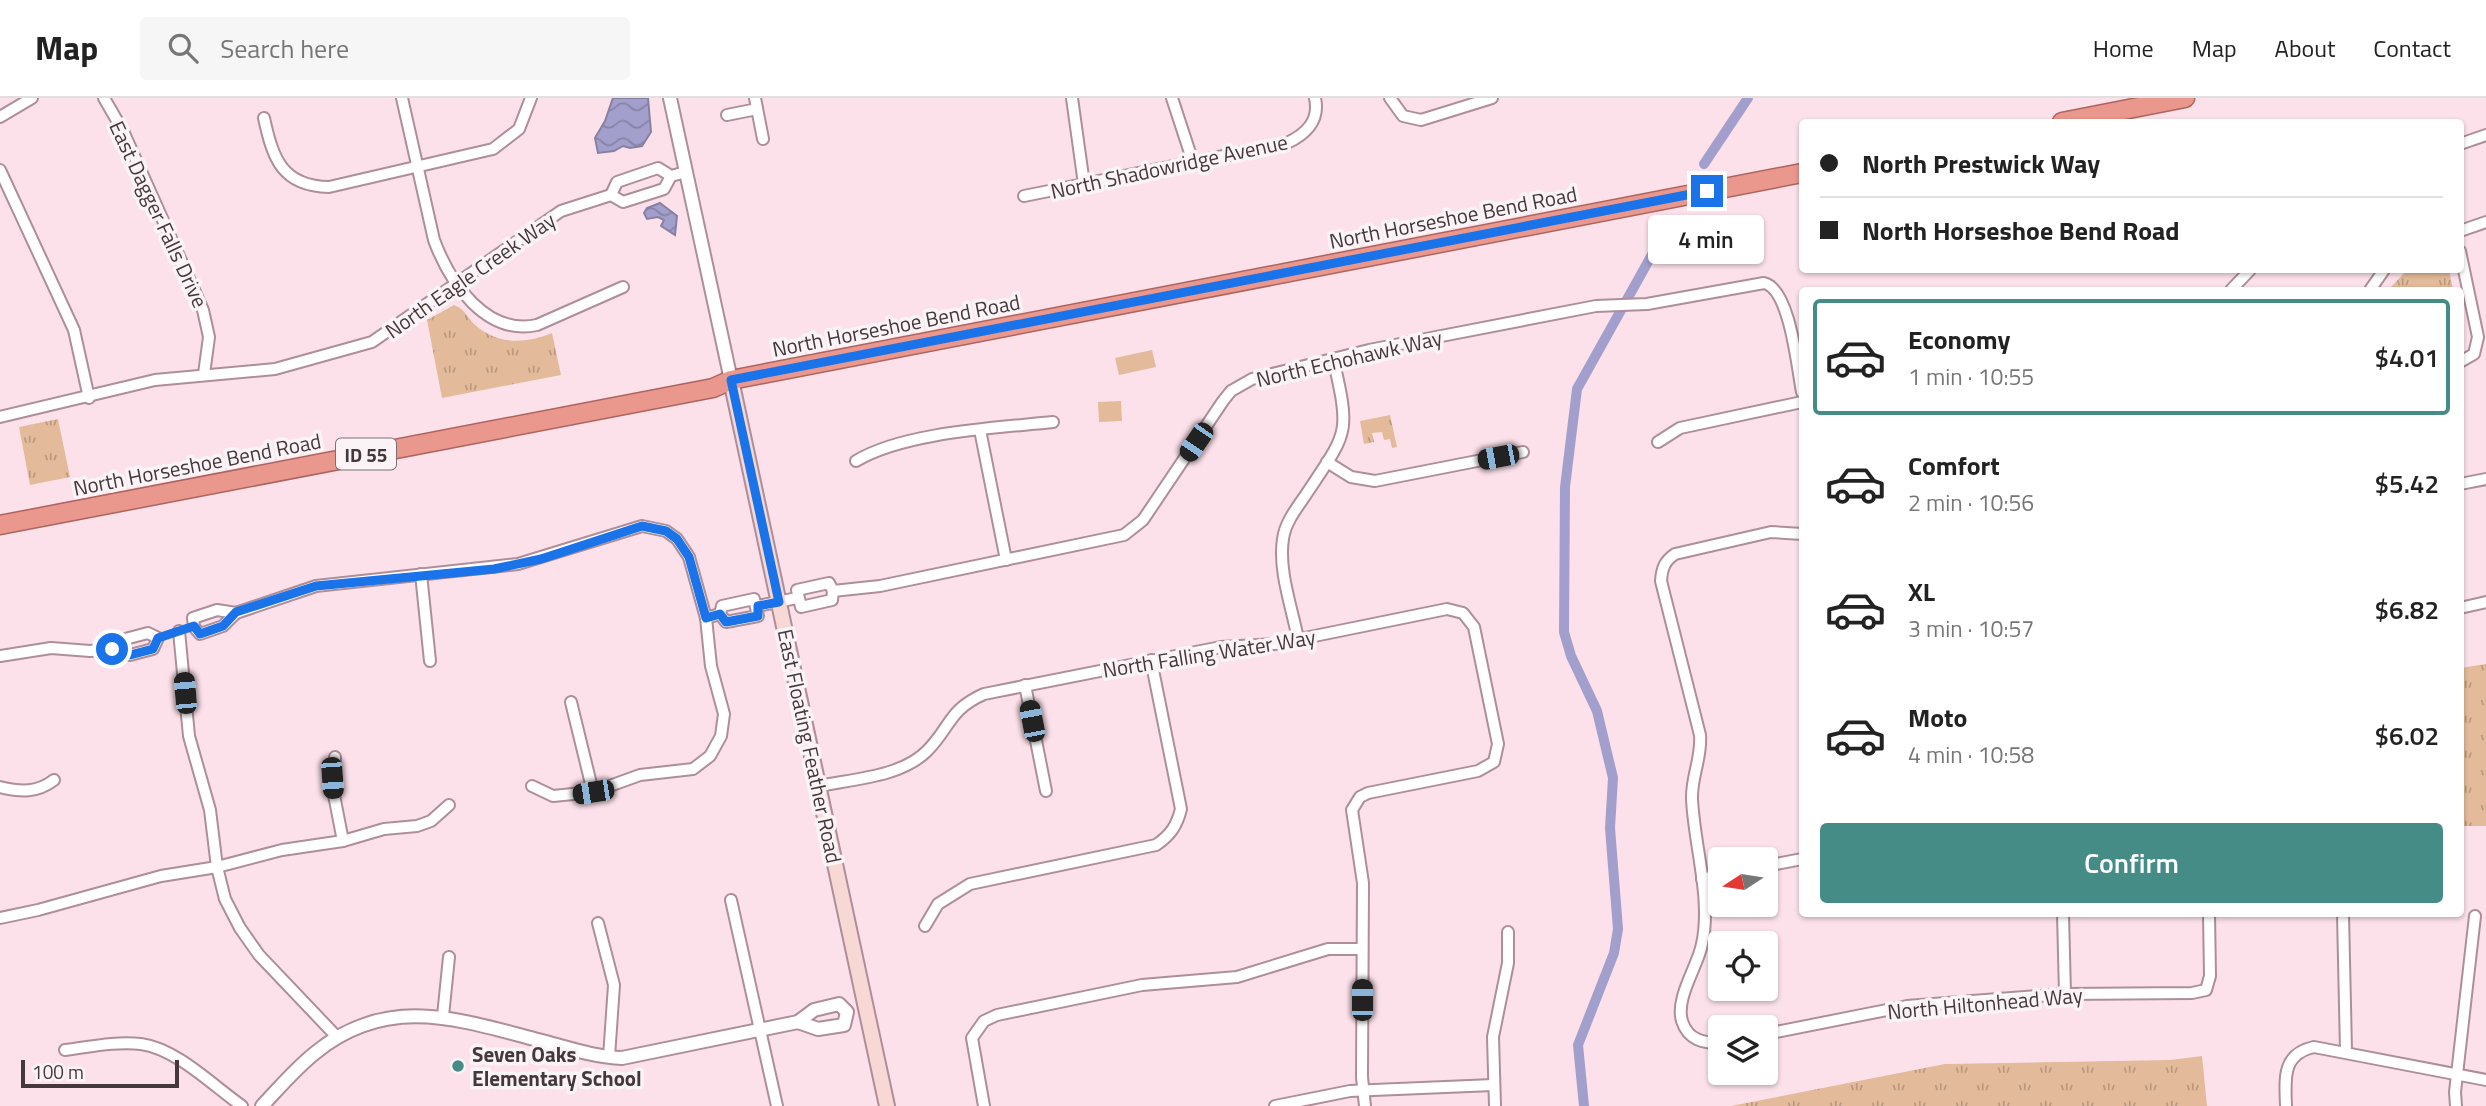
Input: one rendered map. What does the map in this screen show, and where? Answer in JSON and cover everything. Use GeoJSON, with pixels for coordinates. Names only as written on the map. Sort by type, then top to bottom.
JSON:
{"type":"FeatureCollection","features":[{"type":"Feature","properties":{"kind":"highway"},"geometry":{"type":"LineString","coordinates":[[2077,119],[2185,98]]}},
{"type":"Feature","properties":{"kind":"highway","name":"North Horseshoe Bend Road"},"geometry":{"type":"LineString","coordinates":[[0,525],[713,388],[731,380],[1799,174]]}},
{"type":"Feature","properties":{"kind":"main road","name":"East Floating Feather Road"},"geometry":{"type":"LineString","coordinates":[[731,380],[887,1106]]}},
{"type":"Feature","properties":{"kind":"street"},"geometry":{"type":"LineString","coordinates":[[0,117],[32,98]]}},
{"type":"Feature","properties":{"kind":"street","name":"East Dagger Falls Drive"},"geometry":{"type":"LineString","coordinates":[[104,98],[123,131],[204,310],[209,337],[204,374]]}},
{"type":"Feature","properties":{"kind":"street"},"geometry":{"type":"LineString","coordinates":[[402,98],[433,240],[459,283],[485,316],[509,327],[524,328],[623,288]]}},
{"type":"Feature","properties":{"kind":"street"},"geometry":{"type":"LineString","coordinates":[[264,118],[275,159],[292,177],[314,187],[330,187],[481,154],[507,141],[526,117],[531,98]]}},
{"type":"Feature","properties":{"kind":"street","name":"East Floating Feather Road"},"geometry":{"type":"LineString","coordinates":[[670,98],[731,380]]}},
{"type":"Feature","properties":{"kind":"street"},"geometry":{"type":"LineString","coordinates":[[1072,98],[1084,184]]}},
{"type":"Feature","properties":{"kind":"street"},"geometry":{"type":"LineString","coordinates":[[1172,98],[1193,162]]}},
{"type":"Feature","properties":{"kind":"street","name":"North Shadowridge Avenue"},"geometry":{"type":"LineString","coordinates":[[1024,196],[1287,143],[1310,128],[1317,106],[1315,98]]}},
{"type":"Feature","properties":{"kind":"street"},"geometry":{"type":"LineString","coordinates":[[1390,98],[1403,116],[1421,120],[1492,98]]}},
{"type":"Feature","properties":{"kind":"street"},"geometry":{"type":"LineString","coordinates":[[727,115],[756,103],[763,139]]}},
{"type":"Feature","properties":{"kind":"street"},"geometry":{"type":"LineString","coordinates":[[2464,143],[2486,135]]}},
{"type":"Feature","properties":{"kind":"street","name":"North Eagle Creek Way"},"geometry":{"type":"LineString","coordinates":[[0,417],[89,398],[155,380],[275,369],[357,348],[386,335],[561,211],[611,195],[617,182],[658,168],[671,176],[686,172]]}},
{"type":"Feature","properties":{"kind":"street"},"geometry":{"type":"LineString","coordinates":[[0,170],[74,330],[89,398]]}},
{"type":"Feature","properties":{"kind":"street","name":"North Eagle Creek Way"},"geometry":{"type":"LineString","coordinates":[[611,195],[623,202],[664,189],[671,176]]}},
{"type":"Feature","properties":{"kind":"street"},"geometry":{"type":"LineString","coordinates":[[2464,230],[2486,222]]}},
{"type":"Feature","properties":{"kind":"street"},"geometry":{"type":"LineString","coordinates":[[2464,270],[2478,337],[2474,354],[2464,360]]}},
{"type":"Feature","properties":{"kind":"street"},"geometry":{"type":"LineString","coordinates":[[2234,287],[2247,273]]}},
{"type":"Feature","properties":{"kind":"street","name":"North Echohawk Way"},"geometry":{"type":"LineString","coordinates":[[834,592],[880,586],[1112,538],[1134,528],[1155,503],[1231,391],[1252,379],[1333,359],[1583,309],[1633,305],[1756,283],[1772,285],[1782,298],[1799,378]]}},
{"type":"Feature","properties":{"kind":"street"},"geometry":{"type":"LineString","coordinates":[[1298,639],[1283,565],[1282,539],[1291,517],[1327,462],[1345,425],[1346,412],[1333,359]]}},
{"type":"Feature","properties":{"kind":"street"},"geometry":{"type":"LineString","coordinates":[[1658,442],[1680,428],[1799,403]]}},
{"type":"Feature","properties":{"kind":"street"},"geometry":{"type":"LineString","coordinates":[[856,461],[880,449],[980,429],[1053,422]]}},
{"type":"Feature","properties":{"kind":"street"},"geometry":{"type":"LineString","coordinates":[[980,429],[1006,560]]}},
{"type":"Feature","properties":{"kind":"street"},"geometry":{"type":"LineString","coordinates":[[1327,462],[1351,477],[1375,481],[1523,452]]}},
{"type":"Feature","properties":{"kind":"street"},"geometry":{"type":"LineString","coordinates":[[2464,483],[2486,479]]}},
{"type":"Feature","properties":{"kind":"street"},"geometry":{"type":"LineString","coordinates":[[236,612],[223,626],[200,634],[194,626],[193,618],[217,610],[236,612],[316,586],[518,564],[642,526],[655,527],[677,539],[689,557],[706,618],[711,666],[724,715],[721,736],[710,756],[693,768],[640,775],[593,792],[553,796],[532,786]]}},
{"type":"Feature","properties":{"kind":"street"},"geometry":{"type":"LineString","coordinates":[[1708,1042],[1700,1042],[1688,1032],[1681,1008],[1703,943],[1705,912],[1696,852],[1692,794],[1701,754],[1700,735],[1661,581],[1665,561],[1675,554],[1771,532],[1799,534]]}},
{"type":"Feature","properties":{"kind":"street"},"geometry":{"type":"LineString","coordinates":[[421,573],[430,661]]}},
{"type":"Feature","properties":{"kind":"street","name":"North Echohawk Way"},"geometry":{"type":"LineString","coordinates":[[828,583],[834,592],[832,600],[801,607],[797,598],[797,590],[828,583]]}},
{"type":"Feature","properties":{"kind":"street","name":"North Echohawk Way"},"geometry":{"type":"LineString","coordinates":[[758,606],[797,598]]}},
{"type":"Feature","properties":{"kind":"street"},"geometry":{"type":"LineString","coordinates":[[754,599],[758,606],[758,616],[726,622],[720,614],[722,606],[754,599]]}},
{"type":"Feature","properties":{"kind":"street"},"geometry":{"type":"LineString","coordinates":[[2464,607],[2486,602]]}},
{"type":"Feature","properties":{"kind":"street","name":"North Falling Water Way"},"geometry":{"type":"LineString","coordinates":[[819,786],[911,763],[928,750],[950,716],[968,701],[984,694],[1221,647],[1298,639],[1447,609],[1464,612],[1474,627],[1498,744],[1494,762],[1478,771],[1368,793],[1355,803],[1353,818],[1363,883],[1363,949]]}},
{"type":"Feature","properties":{"kind":"street"},"geometry":{"type":"LineString","coordinates":[[706,618],[720,614]]}},
{"type":"Feature","properties":{"kind":"street"},"geometry":{"type":"LineString","coordinates":[[112,649],[125,639],[148,633],[158,638],[194,626]]}},
{"type":"Feature","properties":{"kind":"street"},"geometry":{"type":"LineString","coordinates":[[179,631],[189,736],[210,810],[217,867],[225,899],[240,928],[267,964],[337,1037]]}},
{"type":"Feature","properties":{"kind":"street"},"geometry":{"type":"LineString","coordinates":[[0,656],[51,648],[90,651],[112,649],[130,655],[153,649],[158,638]]}},
{"type":"Feature","properties":{"kind":"street"},"geometry":{"type":"LineString","coordinates":[[925,926],[937,904],[960,887],[1156,845],[1174,830],[1181,809],[1151,660]]}},
{"type":"Feature","properties":{"kind":"street"},"geometry":{"type":"LineString","coordinates":[[1025,685],[1046,791]]}},
{"type":"Feature","properties":{"kind":"street"},"geometry":{"type":"LineString","coordinates":[[571,702],[593,792]]}},
{"type":"Feature","properties":{"kind":"street"},"geometry":{"type":"LineString","coordinates":[[335,757],[334,795],[343,841]]}},
{"type":"Feature","properties":{"kind":"street"},"geometry":{"type":"LineString","coordinates":[[0,787],[18,791],[41,789],[54,780]]}},
{"type":"Feature","properties":{"kind":"street"},"geometry":{"type":"LineString","coordinates":[[0,918],[51,907],[123,885],[217,867],[282,850],[343,841],[374,831],[424,823],[449,805]]}},
{"type":"Feature","properties":{"kind":"street"},"geometry":{"type":"LineString","coordinates":[[1778,864],[1799,860]]}},
{"type":"Feature","properties":{"kind":"street"},"geometry":{"type":"LineString","coordinates":[[1702,879],[1708,878]]}},
{"type":"Feature","properties":{"kind":"street"},"geometry":{"type":"LineString","coordinates":[[730,900],[777,1106]]}},
{"type":"Feature","properties":{"kind":"street"},"geometry":{"type":"LineString","coordinates":[[2456,1106],[2457,1074],[2475,916]]}},
{"type":"Feature","properties":{"kind":"street"},"geometry":{"type":"LineString","coordinates":[[2063,917],[2065,994]]}},
{"type":"Feature","properties":{"kind":"street","name":"North Hiltonhead Way"},"geometry":{"type":"LineString","coordinates":[[1778,1032],[1908,1006],[2065,994],[2192,993],[2206,990],[2210,976],[2209,917]]}},
{"type":"Feature","properties":{"kind":"street"},"geometry":{"type":"LineString","coordinates":[[2343,917],[2346,1051]]}},
{"type":"Feature","properties":{"kind":"street"},"geometry":{"type":"LineString","coordinates":[[598,923],[614,985],[609,1057]]}},
{"type":"Feature","properties":{"kind":"street"},"geometry":{"type":"LineString","coordinates":[[1495,1106],[1493,1037],[1508,963],[1508,932]]}},
{"type":"Feature","properties":{"kind":"street"},"geometry":{"type":"LineString","coordinates":[[984,1106],[972,1050],[975,1030],[984,1021],[997,1015],[1128,988],[1225,979],[1316,952],[1363,949],[1365,1106]]}},
{"type":"Feature","properties":{"kind":"street"},"geometry":{"type":"LineString","coordinates":[[443,1016],[449,957]]}},
{"type":"Feature","properties":{"kind":"street"},"geometry":{"type":"LineString","coordinates":[[262,1106],[307,1059],[337,1037],[370,1023],[394,1017],[443,1016],[609,1057],[634,1056],[759,1030],[798,1021],[814,1010],[839,1004],[848,1012]]}},
{"type":"Feature","properties":{"kind":"street"},"geometry":{"type":"LineString","coordinates":[[848,1012],[866,1007]]}},
{"type":"Feature","properties":{"kind":"street"},"geometry":{"type":"LineString","coordinates":[[798,1021],[818,1029],[844,1025],[848,1012]]}},
{"type":"Feature","properties":{"kind":"street"},"geometry":{"type":"LineString","coordinates":[[65,1050],[124,1044],[149,1046],[171,1055],[242,1106]]}},
{"type":"Feature","properties":{"kind":"street"},"geometry":{"type":"LineString","coordinates":[[2286,1106],[2285,1071],[2291,1059],[2301,1050],[2314,1046],[2486,1080]]}},
{"type":"Feature","properties":{"kind":"street"},"geometry":{"type":"LineString","coordinates":[[1275,1106],[1330,1093],[1493,1085]]}},
{"type":"Feature","properties":{"kind":"green space"},"geometry":{"type":"Polygon","coordinates":[[[2404,273],[2450,273],[2452,287],[2391,287],[2404,273]]]}},
{"type":"Feature","properties":{"kind":"green space"},"geometry":{"type":"Polygon","coordinates":[[[454,305],[463,310],[483,331],[502,339],[522,341],[552,333],[561,375],[442,398],[427,320],[454,305]]]}},
{"type":"Feature","properties":{"kind":"green space"},"geometry":{"type":"Polygon","coordinates":[[[1152,350],[1156,367],[1119,375],[1115,358],[1152,350]]]}},
{"type":"Feature","properties":{"kind":"green space"},"geometry":{"type":"Polygon","coordinates":[[[1121,401],[1122,421],[1099,422],[1098,402],[1121,401]]]}},
{"type":"Feature","properties":{"kind":"green space"},"geometry":{"type":"Polygon","coordinates":[[[1390,415],[1397,447],[1392,448],[1390,439],[1384,440],[1382,432],[1372,433],[1374,442],[1364,444],[1360,421],[1390,415]]]}},
{"type":"Feature","properties":{"kind":"green space"},"geometry":{"type":"Polygon","coordinates":[[[58,419],[70,477],[30,485],[19,427],[58,419]]]}},
{"type":"Feature","properties":{"kind":"green space"},"geometry":{"type":"Polygon","coordinates":[[[2486,664],[2486,826],[2464,826],[2464,668],[2486,664]]]}},
{"type":"Feature","properties":{"kind":"green space"},"geometry":{"type":"Polygon","coordinates":[[[2202,1056],[2207,1106],[1731,1106],[1945,1064],[2170,1060],[2202,1056]]]}},
{"type":"Feature","properties":{"kind":"water"},"geometry":{"type":"Polygon","coordinates":[[[613,98],[648,98],[651,132],[642,146],[623,146],[614,151],[598,153],[595,138],[605,121],[613,98]]]}},
{"type":"Feature","properties":{"kind":"water"},"geometry":{"type":"Polygon","coordinates":[[[660,203],[677,216],[675,235],[661,226],[664,220],[658,217],[647,219],[644,213],[647,208],[660,203]]]}},
{"type":"Feature","properties":{"kind":"waterway"},"geometry":{"type":"LineString","coordinates":[[1704,164],[1748,98]]}},
{"type":"Feature","properties":{"kind":"waterway"},"geometry":{"type":"LineString","coordinates":[[1584,1106],[1578,1045],[1614,953],[1618,929],[1610,828],[1613,778],[1597,711],[1571,656],[1564,632],[1565,487],[1577,389],[1668,226]]}},
{"type":"Feature","properties":{"kind":"place","name":"Seven Oaks Elementary School"},"geometry":{"type":"Point","coordinates":[458,1066]}},
{"type":"Feature","properties":{"kind":"route"},"geometry":{"type":"LineString","coordinates":[[112,649],[130,655],[153,649],[158,638],[194,626],[200,634],[223,626],[236,612],[316,586],[421,573],[494,569],[541,559],[642,526],[666,531],[677,539],[689,557],[693,581],[706,618],[720,614],[726,622],[758,616],[758,606],[779,602],[731,380],[1707,191]]}}]}
